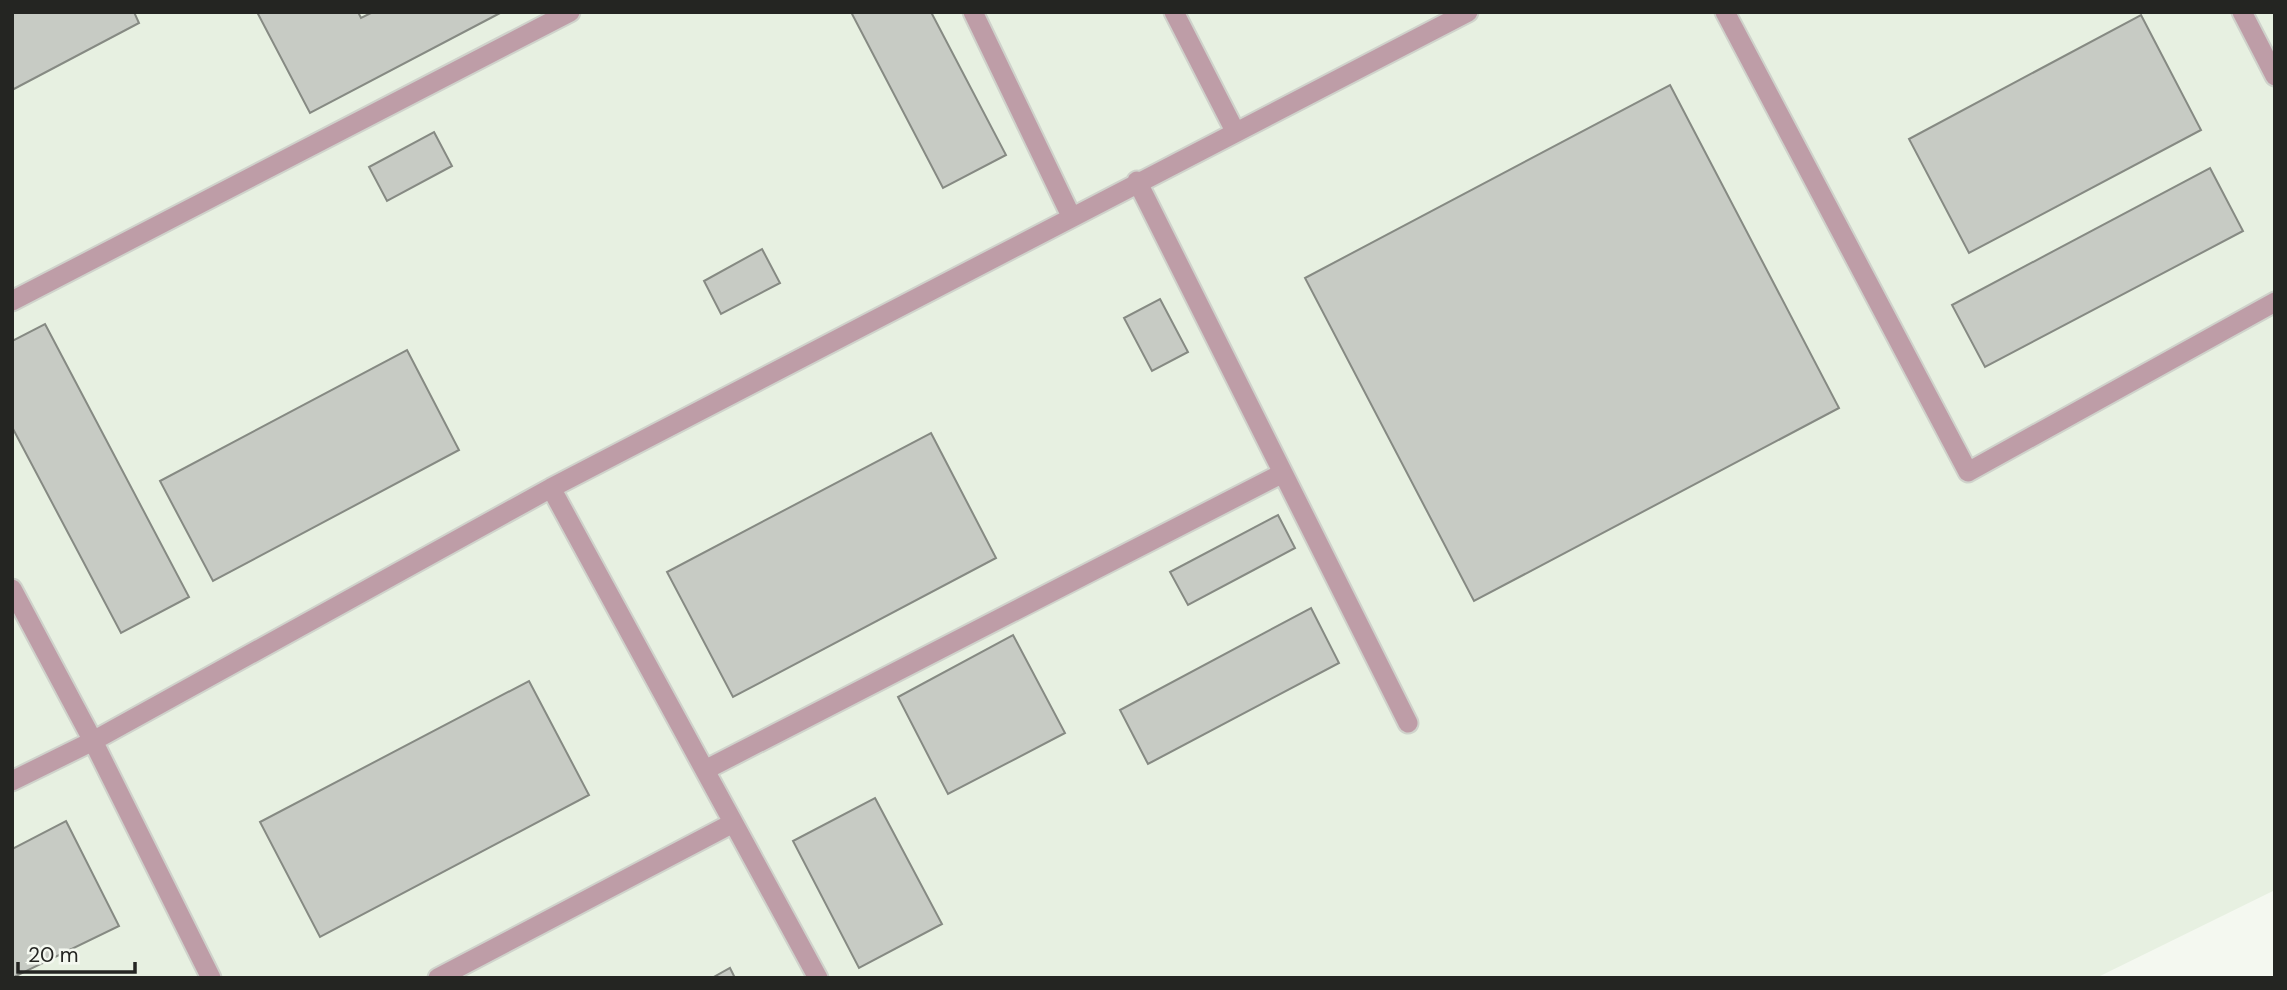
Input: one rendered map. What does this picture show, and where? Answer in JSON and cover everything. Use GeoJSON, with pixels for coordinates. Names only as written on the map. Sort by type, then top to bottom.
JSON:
{"type":"FeatureCollection","features":[{"type":"Feature","properties":{"kind":"lane"},"geometry":{"type":"LineString","coordinates":[[12,301],[570,12]]}},
{"type":"Feature","properties":{"kind":"lane"},"geometry":{"type":"LineString","coordinates":[[973,12],[1071,216]]}},
{"type":"Feature","properties":{"kind":"lane"},"geometry":{"type":"LineString","coordinates":[[1174,12],[1235,131]]}},
{"type":"Feature","properties":{"kind":"lane"},"geometry":{"type":"LineString","coordinates":[[12,781],[93,740],[551,488],[1137,181],[1468,12]]}},
{"type":"Feature","properties":{"kind":"lane"},"geometry":{"type":"LineString","coordinates":[[1725,12],[1968,472],[2275,302]]}},
{"type":"Feature","properties":{"kind":"lane"},"geometry":{"type":"LineString","coordinates":[[2242,12],[2275,76]]}},
{"type":"Feature","properties":{"kind":"lane"},"geometry":{"type":"LineString","coordinates":[[1137,181],[1408,723]]}},
{"type":"Feature","properties":{"kind":"lane"},"geometry":{"type":"LineString","coordinates":[[705,770],[1283,473]]}},
{"type":"Feature","properties":{"kind":"lane"},"geometry":{"type":"LineString","coordinates":[[551,488],[818,978]]}},
{"type":"Feature","properties":{"kind":"lane"},"geometry":{"type":"LineString","coordinates":[[12,589],[93,740],[211,978]]}},
{"type":"Feature","properties":{"kind":"lane"},"geometry":{"type":"LineString","coordinates":[[438,978],[733,823]]}},
{"type":"Feature","properties":{"kind":"shaded area"},"geometry":{"type":"Polygon","coordinates":[[[12,12],[2275,12],[2275,890],[2096,978],[12,978],[12,12]]]}},
{"type":"Feature","properties":{"kind":"building"},"geometry":{"type":"Polygon","coordinates":[[[12,12],[134,12],[139,23],[12,90],[12,12]]]}},
{"type":"Feature","properties":{"kind":"building"},"geometry":{"type":"Polygon","coordinates":[[[257,12],[358,12],[361,18],[373,12],[502,12],[310,113],[257,12]]]}},
{"type":"Feature","properties":{"kind":"building"},"geometry":{"type":"Polygon","coordinates":[[[851,12],[931,12],[1006,155],[943,188],[851,12]]]}},
{"type":"Feature","properties":{"kind":"building"},"geometry":{"type":"Polygon","coordinates":[[[2141,15],[2201,130],[1969,253],[1909,139],[2141,15]]]}},
{"type":"Feature","properties":{"kind":"building"},"geometry":{"type":"Polygon","coordinates":[[[1670,85],[1839,408],[1474,601],[1305,278],[1670,85]]]}},
{"type":"Feature","properties":{"kind":"building"},"geometry":{"type":"Polygon","coordinates":[[[434,132],[452,166],[387,201],[369,167],[434,132]]]}},
{"type":"Feature","properties":{"kind":"building"},"geometry":{"type":"Polygon","coordinates":[[[2210,168],[2243,231],[1985,367],[1952,305],[2210,168]]]}},
{"type":"Feature","properties":{"kind":"building"},"geometry":{"type":"Polygon","coordinates":[[[762,249],[780,283],[721,314],[704,281],[762,249]]]}},
{"type":"Feature","properties":{"kind":"building"},"geometry":{"type":"Polygon","coordinates":[[[1160,299],[1188,352],[1152,371],[1124,318],[1160,299]]]}},
{"type":"Feature","properties":{"kind":"building"},"geometry":{"type":"Polygon","coordinates":[[[45,324],[189,597],[121,633],[12,427],[12,341],[45,324]]]}},
{"type":"Feature","properties":{"kind":"building"},"geometry":{"type":"Polygon","coordinates":[[[407,350],[459,450],[213,581],[160,481],[407,350]]]}},
{"type":"Feature","properties":{"kind":"building"},"geometry":{"type":"Polygon","coordinates":[[[931,433],[996,558],[733,697],[667,572],[931,433]]]}},
{"type":"Feature","properties":{"kind":"building"},"geometry":{"type":"Polygon","coordinates":[[[1278,515],[1295,548],[1188,605],[1170,572],[1278,515]]]}},
{"type":"Feature","properties":{"kind":"building"},"geometry":{"type":"Polygon","coordinates":[[[1311,608],[1339,663],[1148,764],[1120,710],[1311,608]]]}},
{"type":"Feature","properties":{"kind":"building"},"geometry":{"type":"Polygon","coordinates":[[[1013,635],[1065,733],[948,794],[898,697],[1013,635]]]}},
{"type":"Feature","properties":{"kind":"building"},"geometry":{"type":"Polygon","coordinates":[[[529,681],[589,795],[320,937],[260,822],[529,681]]]}},
{"type":"Feature","properties":{"kind":"building"},"geometry":{"type":"Polygon","coordinates":[[[875,798],[942,924],[859,968],[793,841],[875,798]]]}},
{"type":"Feature","properties":{"kind":"building"},"geometry":{"type":"Polygon","coordinates":[[[66,821],[119,926],[12,978],[12,849],[66,821]]]}},
{"type":"Feature","properties":{"kind":"building"},"geometry":{"type":"Polygon","coordinates":[[[730,968],[735,978],[712,978],[730,968]]]}}]}
